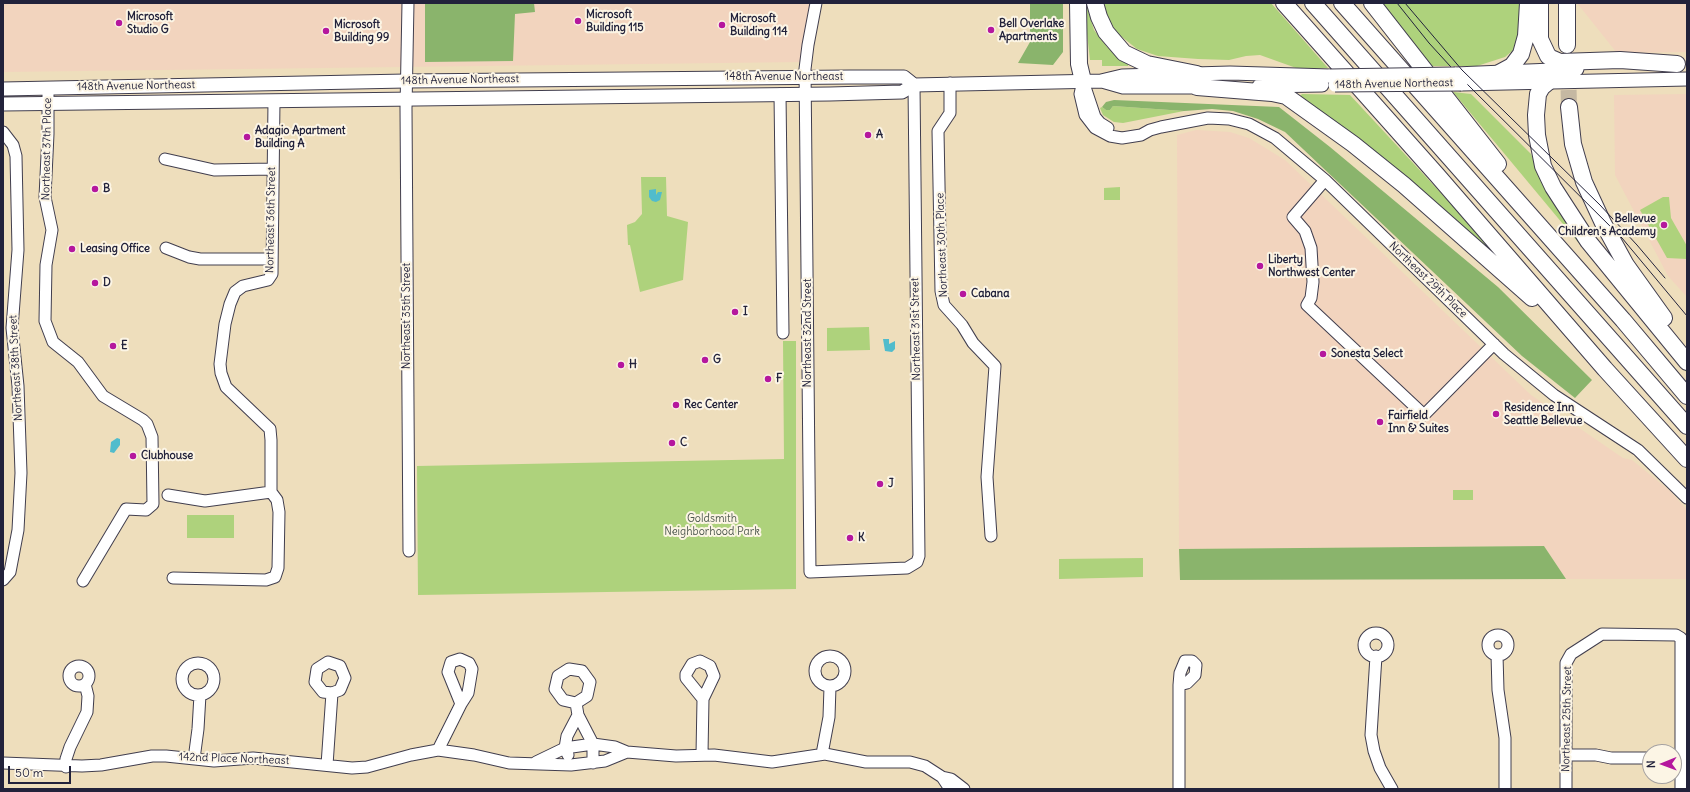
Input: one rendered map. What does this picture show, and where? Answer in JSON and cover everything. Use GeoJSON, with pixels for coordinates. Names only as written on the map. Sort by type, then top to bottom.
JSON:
{"type":"FeatureCollection","features":[{"type":"Feature","properties":{"kind":"highway"},"geometry":{"type":"LineString","coordinates":[[1078,3],[1079,64],[1083,81]]}},
{"type":"Feature","properties":{"kind":"highway"},"geometry":{"type":"LineString","coordinates":[[1095,3],[1098,17],[1106,32],[1124,53],[1147,64],[1197,81],[1286,96],[1354,144],[1429,206],[1548,313],[1605,369]]}},
{"type":"Feature","properties":{"kind":"highway"},"geometry":{"type":"LineString","coordinates":[[1284,3],[1437,175],[1605,369],[1687,459]]}},
{"type":"Feature","properties":{"kind":"highway"},"geometry":{"type":"LineString","coordinates":[[1313,3],[1687,426]]}},
{"type":"Feature","properties":{"kind":"highway"},"geometry":{"type":"LineString","coordinates":[[1342,3],[1622,320],[1687,396]]}},
{"type":"Feature","properties":{"kind":"highway"},"geometry":{"type":"LineString","coordinates":[[1372,3],[1481,143],[1594,280],[1622,320]]}},
{"type":"Feature","properties":{"kind":"highway"},"geometry":{"type":"LineString","coordinates":[[1499,73],[1512,66],[1522,54],[1526,36],[1528,3]]}},
{"type":"Feature","properties":{"kind":"highway"},"geometry":{"type":"LineString","coordinates":[[1540,3],[1540,39],[1548,56],[1560,62],[1620,60],[1682,64]]}},
{"type":"Feature","properties":{"kind":"highway"},"geometry":{"type":"LineString","coordinates":[[1567,3],[1567,46]]}},
{"type":"Feature","properties":{"kind":"highway"},"geometry":{"type":"LineString","coordinates":[[1548,82],[1542,87],[1538,94],[1536,115],[1537,135],[1543,166],[1553,187],[1588,241],[1687,362]]}},
{"type":"Feature","properties":{"kind":"highway"},"geometry":{"type":"LineString","coordinates":[[1569,106],[1573,144],[1577,164],[1603,223],[1637,281],[1687,348]]}},
{"type":"Feature","properties":{"kind":"main road","name":"148th Avenue Northeast"},"geometry":{"type":"LineString","coordinates":[[1458,79],[1499,73],[1682,64]]}},
{"type":"Feature","properties":{"kind":"main road","name":"148th Avenue Northeast"},"geometry":{"type":"LineString","coordinates":[[3,89],[406,81],[806,77],[904,77],[914,85]]}},
{"type":"Feature","properties":{"kind":"main road","name":"148th Avenue Northeast"},"geometry":{"type":"LineString","coordinates":[[3,104],[406,100],[902,92],[914,85],[1083,81],[1101,81],[1123,87],[1197,81],[1458,79],[1548,82],[1687,79]]}},
{"type":"Feature","properties":{"kind":"street"},"geometry":{"type":"LineString","coordinates":[[406,81],[408,3]]}},
{"type":"Feature","properties":{"kind":"street","name":"Northeast 32nd Street"},"geometry":{"type":"LineString","coordinates":[[810,572],[806,77],[808,45],[816,3]]}},
{"type":"Feature","properties":{"kind":"street","name":"Northeast 35th Street"},"geometry":{"type":"LineString","coordinates":[[406,81],[409,551]]}},
{"type":"Feature","properties":{"kind":"street","name":"Northeast 29th Place"},"geometry":{"type":"LineString","coordinates":[[1083,81],[1080,100],[1085,115],[1095,128],[1110,136],[1122,138],[1141,135],[1150,130],[1192,120],[1208,118],[1230,119],[1249,124],[1275,138],[1325,180],[1494,344],[1554,395],[1638,450],[1687,498]]}},
{"type":"Feature","properties":{"kind":"street","name":"Northeast 30th Place"},"geometry":{"type":"LineString","coordinates":[[950,83],[950,113],[938,131],[941,291],[944,305],[962,325],[974,343],[987,355],[995,366],[987,477],[991,536]]}},
{"type":"Feature","properties":{"kind":"street","name":"Northeast 31st Street"},"geometry":{"type":"LineString","coordinates":[[810,572],[907,568],[917,562],[919,556],[914,85]]}},
{"type":"Feature","properties":{"kind":"street","name":"Northeast 37th Place"},"geometry":{"type":"LineString","coordinates":[[48,88],[45,197],[52,230],[46,265],[45,321],[53,342],[78,362],[103,396],[143,420],[147,424],[152,436],[153,504],[146,510],[126,509],[83,581]]}},
{"type":"Feature","properties":{"kind":"street"},"geometry":{"type":"LineString","coordinates":[[780,94],[783,332]]}},
{"type":"Feature","properties":{"kind":"street","name":"Northeast 36th Street"},"geometry":{"type":"LineString","coordinates":[[173,578],[260,580],[275,577],[278,568],[279,512],[277,500],[271,492],[270,429],[226,387],[221,373],[220,364],[225,324],[235,292],[243,286],[270,278],[272,274],[272,169],[274,101]]}},
{"type":"Feature","properties":{"kind":"street","name":"Northeast 38th Street"},"geometry":{"type":"LineString","coordinates":[[3,132],[14,145],[16,156],[18,250],[12,328],[18,386],[21,473],[18,530],[10,572],[3,580]]}},
{"type":"Feature","properties":{"kind":"street"},"geometry":{"type":"LineString","coordinates":[[165,159],[214,170],[272,169]]}},
{"type":"Feature","properties":{"kind":"street"},"geometry":{"type":"LineString","coordinates":[[1325,180],[1293,217],[1305,231],[1311,248],[1313,282],[1311,298],[1307,305],[1424,415],[1494,344]]}},
{"type":"Feature","properties":{"kind":"street"},"geometry":{"type":"LineString","coordinates":[[166,248],[200,259],[272,259]]}},
{"type":"Feature","properties":{"kind":"street"},"geometry":{"type":"LineString","coordinates":[[168,495],[205,501],[271,492]]}},
{"type":"Feature","properties":{"kind":"street","name":"Northeast 25th Street"},"geometry":{"type":"LineString","coordinates":[[1566,789],[1566,663],[1571,654],[1602,634],[1676,635],[1681,638],[1677,744]]}},
{"type":"Feature","properties":{"kind":"street"},"geometry":{"type":"LineString","coordinates":[[1497,655],[1498,690],[1505,738],[1505,789]]}},
{"type":"Feature","properties":{"kind":"street"},"geometry":{"type":"LineString","coordinates":[[1376,656],[1371,735],[1374,751],[1380,768],[1392,789]]}},
{"type":"Feature","properties":{"kind":"street"},"geometry":{"type":"LineString","coordinates":[[68,767],[67,754],[86,712],[88,696],[85,684]]}},
{"type":"Feature","properties":{"kind":"street"},"geometry":{"type":"LineString","coordinates":[[1179,685],[1179,789]]}},
{"type":"Feature","properties":{"kind":"street"},"geometry":{"type":"LineString","coordinates":[[822,754],[829,718],[830,686]]}},
{"type":"Feature","properties":{"kind":"street"},"geometry":{"type":"LineString","coordinates":[[327,765],[332,693]]}},
{"type":"Feature","properties":{"kind":"street"},"geometry":{"type":"LineString","coordinates":[[194,759],[200,695]]}},
{"type":"Feature","properties":{"kind":"street"},"geometry":{"type":"LineString","coordinates":[[702,754],[703,699]]}},
{"type":"Feature","properties":{"kind":"street"},"geometry":{"type":"LineString","coordinates":[[576,703],[578,715],[593,744],[593,763]]}},
{"type":"Feature","properties":{"kind":"street"},"geometry":{"type":"LineString","coordinates":[[438,750],[461,704]]}},
{"type":"Feature","properties":{"kind":"street"},"geometry":{"type":"LineString","coordinates":[[571,765],[566,748],[567,736],[578,715]]}},
{"type":"Feature","properties":{"kind":"street","name":"142nd Place Northeast"},"geometry":{"type":"LineString","coordinates":[[534,763],[566,748],[593,744],[615,747],[627,752],[676,756],[702,754],[772,762],[822,754],[866,762],[910,762],[925,766],[942,777]]}},
{"type":"Feature","properties":{"kind":"street","name":"142nd Place Northeast"},"geometry":{"type":"LineString","coordinates":[[3,763],[68,767],[101,765],[152,756],[214,760],[253,758],[352,768],[367,768],[412,755],[438,750],[474,755],[509,763],[571,765],[605,761],[627,752]]}},
{"type":"Feature","properties":{"kind":"street"},"geometry":{"type":"LineString","coordinates":[[1566,755],[1596,755],[1611,758],[1642,758]]}},
{"type":"Feature","properties":{"kind":"street"},"geometry":{"type":"LineString","coordinates":[[942,777],[945,784],[950,789]]}},
{"type":"Feature","properties":{"kind":"street"},"geometry":{"type":"LineString","coordinates":[[942,777],[951,779],[964,789]]}},
{"type":"Feature","properties":{"kind":"shaded area"},"geometry":{"type":"Polygon","coordinates":[[[3,3],[815,3],[801,62],[3,72],[3,3]]]}},
{"type":"Feature","properties":{"kind":"shaded area"},"geometry":{"type":"Polygon","coordinates":[[[1577,3],[1687,3],[1687,52],[1617,53],[1577,3]]]}},
{"type":"Feature","properties":{"kind":"shaded area","name":"Bellevue Children's Academy"},"geometry":{"type":"Polygon","coordinates":[[[1687,94],[1687,297],[1668,276],[1615,175],[1614,95],[1687,94]]]}},
{"type":"Feature","properties":{"kind":"shaded area"},"geometry":{"type":"Polygon","coordinates":[[[1196,130],[1230,132],[1249,138],[1285,160],[1531,395],[1623,458],[1632,460],[1670,491],[1687,510],[1687,579],[1566,579],[1544,546],[1179,549],[1177,135],[1196,130]]]}},
{"type":"Feature","properties":{"kind":"green space"},"geometry":{"type":"Polygon","coordinates":[[[425,3],[534,3],[535,12],[515,14],[513,61],[425,62],[425,3]]]}},
{"type":"Feature","properties":{"kind":"green space"},"geometry":{"type":"Polygon","coordinates":[[[1030,3],[1063,3],[1063,52],[1053,65],[1018,63],[1030,42],[1030,3]]]}},
{"type":"Feature","properties":{"kind":"green space"},"geometry":{"type":"Polygon","coordinates":[[[1104,3],[1271,3],[1328,68],[1299,69],[1260,55],[1246,56],[1229,60],[1158,56],[1137,49],[1117,33],[1107,16],[1104,3]]]}},
{"type":"Feature","properties":{"kind":"green space"},"geometry":{"type":"Polygon","coordinates":[[[1380,3],[1521,3],[1521,25],[1517,47],[1505,57],[1477,66],[1432,66],[1389,17],[1380,3]]]}},
{"type":"Feature","properties":{"kind":"green space"},"geometry":{"type":"Polygon","coordinates":[[[1086,4],[1094,30],[1107,47],[1128,64],[1128,66],[1102,66],[1102,60],[1090,60],[1085,16],[1086,4]]]}},
{"type":"Feature","properties":{"kind":"green space"},"geometry":{"type":"Polygon","coordinates":[[[1453,92],[1471,94],[1531,154],[1545,189],[1559,211],[1687,367],[1687,373],[1453,92]]]}},
{"type":"Feature","properties":{"kind":"green space"},"geometry":{"type":"Polygon","coordinates":[[[1302,94],[1350,95],[1528,287],[1399,171],[1300,96],[1302,94]]]}},
{"type":"Feature","properties":{"kind":"green space"},"geometry":{"type":"Polygon","coordinates":[[[1114,100],[1279,107],[1330,147],[1498,287],[1592,380],[1575,398],[1522,356],[1285,132],[1258,119],[1233,111],[1212,109],[1184,111],[1113,106],[1110,110],[1106,110],[1102,107],[1106,102],[1114,100]]]}},
{"type":"Feature","properties":{"kind":"green space"},"geometry":{"type":"Polygon","coordinates":[[[1113,106],[1184,111],[1123,123],[1114,122],[1103,115],[1100,108],[1102,107],[1106,110],[1110,110],[1113,106]]]}},
{"type":"Feature","properties":{"kind":"green space"},"geometry":{"type":"Polygon","coordinates":[[[641,177],[666,177],[667,216],[688,222],[683,280],[640,292],[630,245],[628,245],[627,225],[635,222],[642,214],[641,177]]]}},
{"type":"Feature","properties":{"kind":"green space"},"geometry":{"type":"Polygon","coordinates":[[[1120,187],[1120,200],[1104,200],[1104,188],[1120,187]]]}},
{"type":"Feature","properties":{"kind":"green space"},"geometry":{"type":"Polygon","coordinates":[[[1663,197],[1669,197],[1671,218],[1687,246],[1687,259],[1667,258],[1640,210],[1663,197]]]}},
{"type":"Feature","properties":{"kind":"green space"},"geometry":{"type":"Polygon","coordinates":[[[869,327],[870,350],[827,351],[827,328],[869,327]]]}},
{"type":"Feature","properties":{"kind":"green space","name":"Goldsmith Neighborhood Park"},"geometry":{"type":"Polygon","coordinates":[[[783,341],[796,341],[796,589],[418,595],[417,466],[784,459],[783,341]]]}},
{"type":"Feature","properties":{"kind":"green space"},"geometry":{"type":"Polygon","coordinates":[[[1453,490],[1473,490],[1473,500],[1453,500],[1453,490]]]}},
{"type":"Feature","properties":{"kind":"green space"},"geometry":{"type":"Polygon","coordinates":[[[187,515],[234,515],[234,538],[187,538],[187,515]]]}},
{"type":"Feature","properties":{"kind":"green space"},"geometry":{"type":"Polygon","coordinates":[[[1544,546],[1566,579],[1180,580],[1179,549],[1544,546]]]}},
{"type":"Feature","properties":{"kind":"green space"},"geometry":{"type":"Polygon","coordinates":[[[1143,558],[1143,577],[1059,579],[1059,559],[1143,558]]]}},
{"type":"Feature","properties":{"kind":"water"},"geometry":{"type":"Polygon","coordinates":[[[656,189],[656,195],[658,192],[662,192],[660,200],[656,202],[652,201],[649,197],[649,190],[656,189]]]}},
{"type":"Feature","properties":{"kind":"water"},"geometry":{"type":"Polygon","coordinates":[[[883,339],[889,339],[889,344],[895,341],[895,349],[892,352],[885,351],[883,339]]]}},
{"type":"Feature","properties":{"kind":"water"},"geometry":{"type":"Polygon","coordinates":[[[117,438],[120,439],[120,445],[114,453],[110,452],[111,442],[117,438]]]}},
{"type":"Feature","properties":{"kind":"tunnel"},"geometry":{"type":"LineString","coordinates":[[1568,66],[1569,107]]}},
{"type":"Feature","properties":{"kind":"tram line"},"geometry":{"type":"LineString","coordinates":[[1397,3],[1429,43],[1461,78],[1622,238],[1687,316]]}},
{"type":"Feature","properties":{"kind":"tram line"},"geometry":{"type":"LineString","coordinates":[[1405,3],[1462,70],[1600,205],[1665,278]]}},
{"type":"Feature","properties":{"kind":"place","name":"Microsoft Building 115"},"geometry":{"type":"Point","coordinates":[578,21]}},
{"type":"Feature","properties":{"kind":"place","name":"Microsoft Studio G"},"geometry":{"type":"Point","coordinates":[119,23]}},
{"type":"Feature","properties":{"kind":"place","name":"Microsoft Building 114"},"geometry":{"type":"Point","coordinates":[722,25]}},
{"type":"Feature","properties":{"kind":"place","name":"Bell Overlake Apartments"},"geometry":{"type":"Point","coordinates":[991,30]}},
{"type":"Feature","properties":{"kind":"place","name":"Microsoft Building 99"},"geometry":{"type":"Point","coordinates":[326,31]}},
{"type":"Feature","properties":{"kind":"place","name":"A"},"geometry":{"type":"Point","coordinates":[868,135]}},
{"type":"Feature","properties":{"kind":"place","name":"Adagio Apartment Building A"},"geometry":{"type":"Point","coordinates":[247,137]}},
{"type":"Feature","properties":{"kind":"place","name":"B"},"geometry":{"type":"Point","coordinates":[95,189]}},
{"type":"Feature","properties":{"kind":"place","name":"Bellevue Children's Academy"},"geometry":{"type":"Point","coordinates":[1664,225]}},
{"type":"Feature","properties":{"kind":"place","name":"Leasing Office"},"geometry":{"type":"Point","coordinates":[72,249]}},
{"type":"Feature","properties":{"kind":"place","name":"Liberty Northwest Center"},"geometry":{"type":"Point","coordinates":[1260,266]}},
{"type":"Feature","properties":{"kind":"place","name":"D"},"geometry":{"type":"Point","coordinates":[95,283]}},
{"type":"Feature","properties":{"kind":"place","name":"Cabana"},"geometry":{"type":"Point","coordinates":[963,294]}},
{"type":"Feature","properties":{"kind":"place","name":"I"},"geometry":{"type":"Point","coordinates":[735,312]}},
{"type":"Feature","properties":{"kind":"place","name":"E"},"geometry":{"type":"Point","coordinates":[113,346]}},
{"type":"Feature","properties":{"kind":"place","name":"Sonesta Select"},"geometry":{"type":"Point","coordinates":[1323,354]}},
{"type":"Feature","properties":{"kind":"place","name":"G"},"geometry":{"type":"Point","coordinates":[705,360]}},
{"type":"Feature","properties":{"kind":"place","name":"H"},"geometry":{"type":"Point","coordinates":[621,365]}},
{"type":"Feature","properties":{"kind":"place","name":"F"},"geometry":{"type":"Point","coordinates":[768,379]}},
{"type":"Feature","properties":{"kind":"place","name":"Rec Center"},"geometry":{"type":"Point","coordinates":[676,405]}},
{"type":"Feature","properties":{"kind":"place","name":"Residence Inn Seattle Bellevue"},"geometry":{"type":"Point","coordinates":[1496,414]}},
{"type":"Feature","properties":{"kind":"place","name":"Fairfield Inn & Suites"},"geometry":{"type":"Point","coordinates":[1380,422]}},
{"type":"Feature","properties":{"kind":"place","name":"C"},"geometry":{"type":"Point","coordinates":[672,443]}},
{"type":"Feature","properties":{"kind":"place","name":"Clubhouse"},"geometry":{"type":"Point","coordinates":[133,456]}},
{"type":"Feature","properties":{"kind":"place","name":"J"},"geometry":{"type":"Point","coordinates":[880,484]}},
{"type":"Feature","properties":{"kind":"place","name":"K"},"geometry":{"type":"Point","coordinates":[850,538]}}]}
